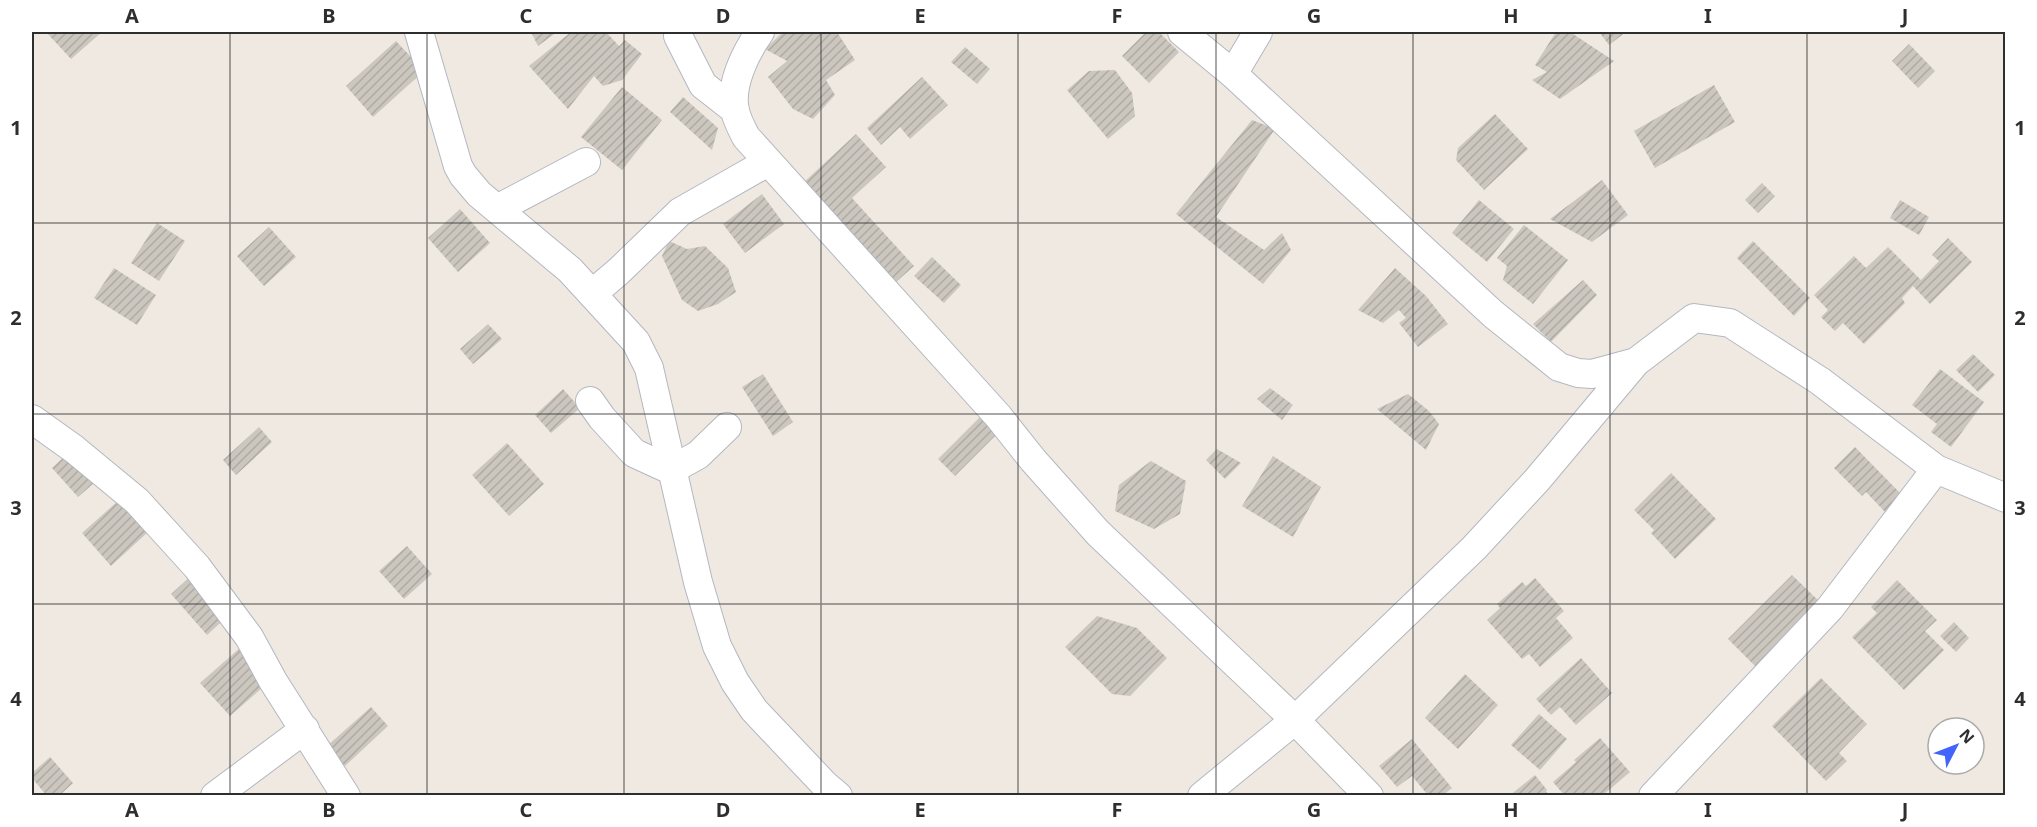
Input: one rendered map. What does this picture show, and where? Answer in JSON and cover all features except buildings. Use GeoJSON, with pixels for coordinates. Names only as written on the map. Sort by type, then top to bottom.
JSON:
{"type":"FeatureCollection","features":[{"type":"Feature","properties":{"kind":"street"},"geometry":{"type":"LineString","coordinates":[[419,32],[458,166],[463,175],[479,194],[570,270],[636,342],[649,368],[698,582],[717,646],[754,710],[825,785],[838,795]]}},
{"type":"Feature","properties":{"kind":"street"},"geometry":{"type":"LineString","coordinates":[[760,32],[750,46],[735,87],[735,110],[746,137],[998,416],[1033,460],[1098,533],[1295,720],[1369,795]]}},
{"type":"Feature","properties":{"kind":"street"},"geometry":{"type":"LineString","coordinates":[[1182,32],[1233,74],[1493,314],[1559,367],[1578,373],[1592,374],[1636,362]]}},
{"type":"Feature","properties":{"kind":"street"},"geometry":{"type":"LineString","coordinates":[[1233,74],[1258,32]]}},
{"type":"Feature","properties":{"kind":"street"},"geometry":{"type":"LineString","coordinates":[[678,36],[703,85],[735,110]]}},
{"type":"Feature","properties":{"kind":"street"},"geometry":{"type":"LineString","coordinates":[[497,209],[586,162]]}},
{"type":"Feature","properties":{"kind":"street"},"geometry":{"type":"LineString","coordinates":[[592,294],[680,212],[768,162]]}},
{"type":"Feature","properties":{"kind":"street"},"geometry":{"type":"LineString","coordinates":[[1202,795],[1295,720],[1474,548],[1537,480],[1636,362],[1694,318],[1730,323],[1820,381],[1936,469],[2006,498]]}},
{"type":"Feature","properties":{"kind":"street"},"geometry":{"type":"LineString","coordinates":[[590,401],[602,418],[634,453],[671,470]]}},
{"type":"Feature","properties":{"kind":"street"},"geometry":{"type":"LineString","coordinates":[[32,419],[74,449],[137,501],[197,567],[249,637],[273,681],[346,795]]}},
{"type":"Feature","properties":{"kind":"street"},"geometry":{"type":"LineString","coordinates":[[671,470],[698,454],[727,427]]}},
{"type":"Feature","properties":{"kind":"street"},"geometry":{"type":"LineString","coordinates":[[1653,795],[1830,608],[1936,469]]}},
{"type":"Feature","properties":{"kind":"street"},"geometry":{"type":"LineString","coordinates":[[215,795],[305,729]]}}]}
